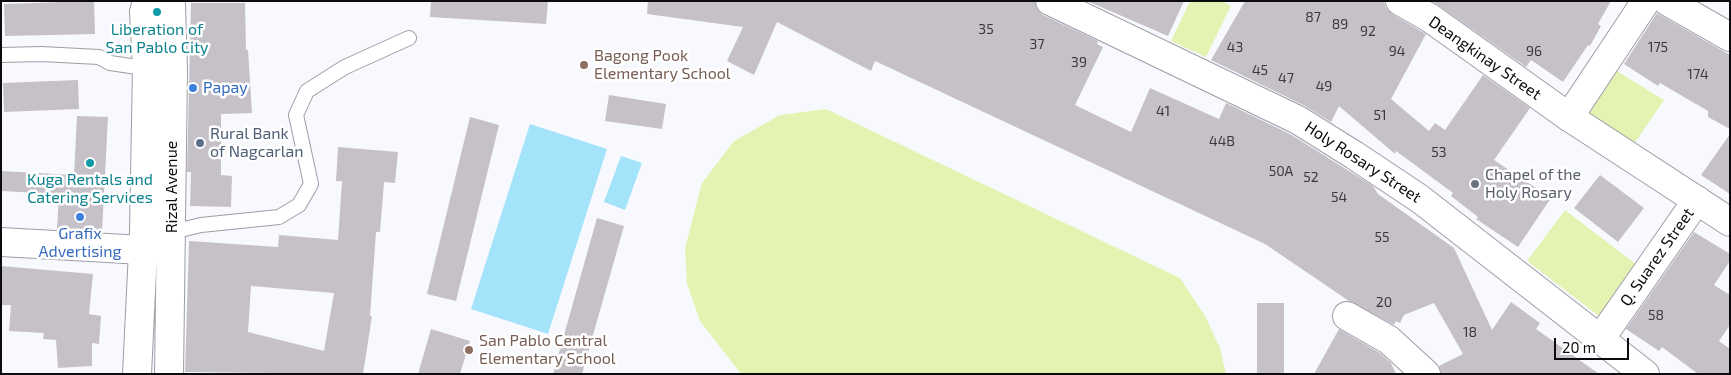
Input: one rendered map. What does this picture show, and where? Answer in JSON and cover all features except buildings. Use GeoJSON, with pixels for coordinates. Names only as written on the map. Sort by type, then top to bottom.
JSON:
{"type":"FeatureCollection","features":[{"type":"Feature","properties":{"kind":"street","name":"Rizal Avenue"},"geometry":{"type":"LineString","coordinates":[[147,1],[144,12],[160,69],[172,232],[169,374]]}},
{"type":"Feature","properties":{"kind":"street","name":"Rizal Avenue"},"geometry":{"type":"LineString","coordinates":[[137,374],[143,250],[160,69],[171,5],[168,1]]}},
{"type":"Feature","properties":{"kind":"street","name":"Holy Rosary Street"},"geometry":{"type":"LineString","coordinates":[[1050,1],[1298,120],[1420,199],[1645,374]]}},
{"type":"Feature","properties":{"kind":"street","name":"Deangkinay Street"},"geometry":{"type":"LineString","coordinates":[[1400,1],[1430,18],[1569,117],[1730,222]]}},
{"type":"Feature","properties":{"kind":"street"},"geometry":{"type":"LineString","coordinates":[[1569,117],[1646,1]]}},
{"type":"Feature","properties":{"kind":"street"},"geometry":{"type":"LineString","coordinates":[[1667,1],[1730,37]]}},
{"type":"Feature","properties":{"kind":"street","name":"Q. Suarez Street"},"geometry":{"type":"LineString","coordinates":[[1601,338],[1697,200]]}},
{"type":"Feature","properties":{"kind":"street"},"geometry":{"type":"LineString","coordinates":[[1,242],[143,250],[172,232]]}},
{"type":"Feature","properties":{"kind":"street"},"geometry":{"type":"LineString","coordinates":[[1347,316],[1389,340],[1426,374]]}},
{"type":"Feature","properties":{"kind":"lane"},"geometry":{"type":"LineString","coordinates":[[172,232],[201,225],[278,217],[299,205],[311,184],[296,116],[306,91],[345,67],[409,38]]}},
{"type":"Feature","properties":{"kind":"lane"},"geometry":{"type":"LineString","coordinates":[[1,55],[41,54],[99,57],[110,62],[160,69]]}},
{"type":"Feature","properties":{"kind":"green space"},"geometry":{"type":"Polygon","coordinates":[[[1190,1],[1222,1],[1231,6],[1206,57],[1171,41],[1190,1]]]}},
{"type":"Feature","properties":{"kind":"green space"},"geometry":{"type":"Polygon","coordinates":[[[1617,71],[1664,100],[1632,147],[1586,118],[1617,71]]]}},
{"type":"Feature","properties":{"kind":"green space"},"geometry":{"type":"Polygon","coordinates":[[[826,109],[1180,278],[1205,316],[1220,348],[1226,374],[741,374],[700,321],[687,284],[685,248],[702,183],[734,141],[780,115],[826,109]]]}},
{"type":"Feature","properties":{"kind":"green space"},"geometry":{"type":"Polygon","coordinates":[[[1565,210],[1637,265],[1599,316],[1527,261],[1565,210]]]}},
{"type":"Feature","properties":{"kind":"water"},"geometry":{"type":"Polygon","coordinates":[[[530,124],[607,149],[548,334],[471,309],[530,124]]]}},
{"type":"Feature","properties":{"kind":"water"},"geometry":{"type":"Polygon","coordinates":[[[621,156],[642,163],[625,210],[604,202],[621,156]]]}},
{"type":"Feature","properties":{"kind":"place","name":"Liberation of San Pablo City"},"geometry":{"type":"Point","coordinates":[157,12]}},
{"type":"Feature","properties":{"kind":"place","name":"Bagong Pook Elementary School"},"geometry":{"type":"Point","coordinates":[584,65]}},
{"type":"Feature","properties":{"kind":"place","name":"Papay"},"geometry":{"type":"Point","coordinates":[193,88]}},
{"type":"Feature","properties":{"kind":"place","name":"Rural Bank of Nagcarlan"},"geometry":{"type":"Point","coordinates":[200,143]}},
{"type":"Feature","properties":{"kind":"place","name":"Kuga Rentals and Catering Services"},"geometry":{"type":"Point","coordinates":[90,163]}},
{"type":"Feature","properties":{"kind":"place","name":"Chapel of the Holy Rosary"},"geometry":{"type":"Point","coordinates":[1475,184]}},
{"type":"Feature","properties":{"kind":"place","name":"Grafix Advertising"},"geometry":{"type":"Point","coordinates":[80,217]}},
{"type":"Feature","properties":{"kind":"place","name":"San Pablo Central Elementary School"},"geometry":{"type":"Point","coordinates":[469,350]}}]}
